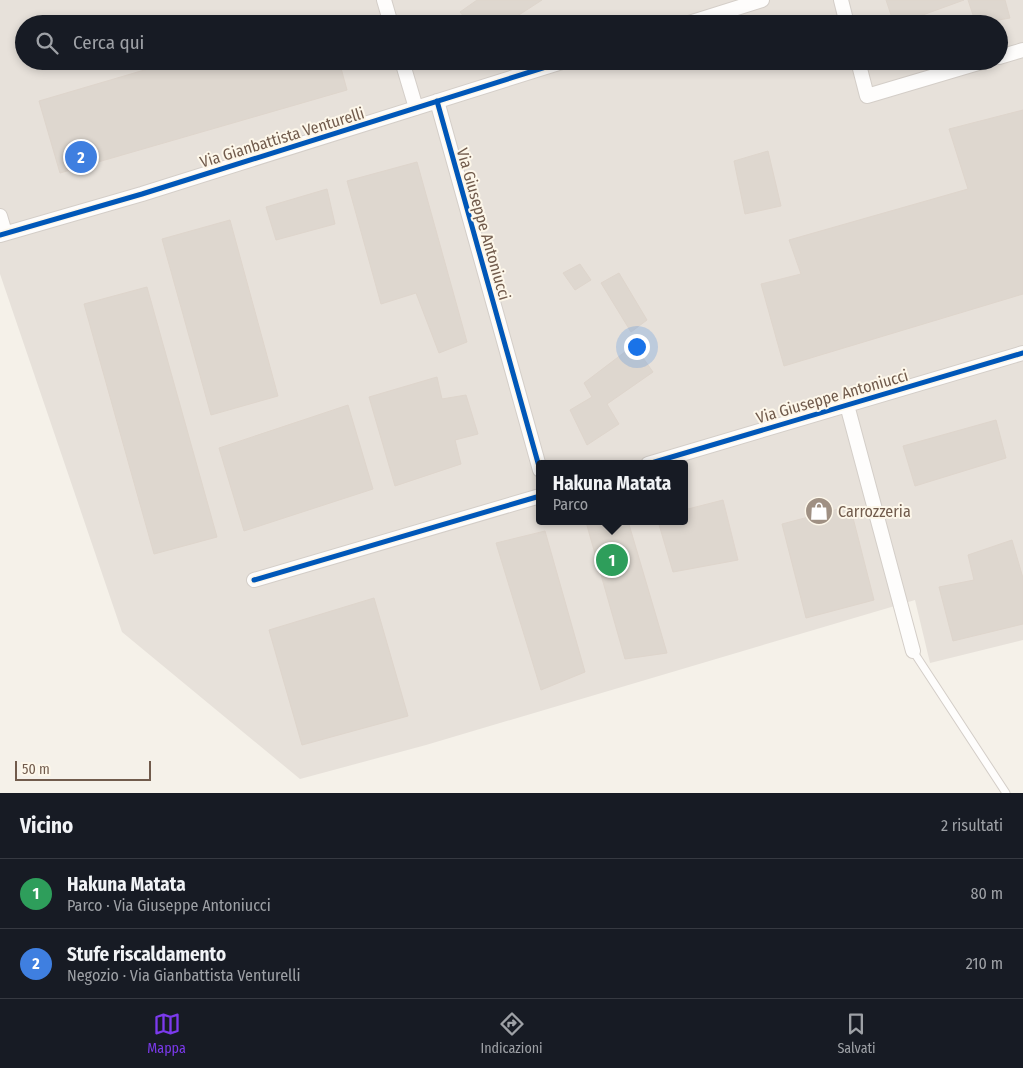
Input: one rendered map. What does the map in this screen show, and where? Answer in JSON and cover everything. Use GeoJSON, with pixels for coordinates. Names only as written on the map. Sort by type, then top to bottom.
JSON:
{"type":"FeatureCollection","features":[{"type":"Feature","properties":{"kind":"street"},"geometry":{"type":"LineString","coordinates":[[384,0],[388,15]]}},
{"type":"Feature","properties":{"kind":"street"},"geometry":{"type":"LineString","coordinates":[[714,15],[762,0]]}},
{"type":"Feature","properties":{"kind":"street"},"geometry":{"type":"LineString","coordinates":[[841,0],[845,15]]}},
{"type":"Feature","properties":{"kind":"street"},"geometry":{"type":"LineString","coordinates":[[1008,54],[1023,50]]}},
{"type":"Feature","properties":{"kind":"street"},"geometry":{"type":"LineString","coordinates":[[405,70],[416,108]]}},
{"type":"Feature","properties":{"kind":"street","name":"Via Gianbattista Venturelli"},"geometry":{"type":"LineString","coordinates":[[2,234],[142,194],[537,70]]}},
{"type":"Feature","properties":{"kind":"street"},"geometry":{"type":"LineString","coordinates":[[860,70],[867,96],[955,70]]}},
{"type":"Feature","properties":{"kind":"street","name":"Via Giuseppe Antoniucci"},"geometry":{"type":"LineString","coordinates":[[437,101],[537,460]]}},
{"type":"Feature","properties":{"kind":"street"},"geometry":{"type":"LineString","coordinates":[[0,216],[2,234]]}},
{"type":"Feature","properties":{"kind":"street","name":"Via Giuseppe Antoniucci"},"geometry":{"type":"LineString","coordinates":[[662,460],[1023,353]]}},
{"type":"Feature","properties":{"kind":"street","name":"Via Giuseppe Antoniucci"},"geometry":{"type":"LineString","coordinates":[[848,405],[913,651]]}},
{"type":"Feature","properties":{"kind":"street"},"geometry":{"type":"LineString","coordinates":[[254,580],[536,497]]}},
{"type":"Feature","properties":{"kind":"lane"},"geometry":{"type":"LineString","coordinates":[[913,651],[1006,793]]}},
{"type":"Feature","properties":{"kind":"shaded area"},"geometry":{"type":"Polygon","coordinates":[[[0,0],[1023,0],[1023,640],[930,663],[915,600],[426,745],[300,779],[122,632],[0,274],[0,0]]]}},
{"type":"Feature","properties":{"kind":"building"},"geometry":{"type":"Polygon","coordinates":[[[477,0],[542,0],[519,15],[462,15],[460,12],[477,0]]]}},
{"type":"Feature","properties":{"kind":"building"},"geometry":{"type":"Polygon","coordinates":[[[886,0],[964,0],[923,15],[891,15],[886,0]]]}},
{"type":"Feature","properties":{"kind":"building"},"geometry":{"type":"Polygon","coordinates":[[[968,0],[1005,0],[1010,18],[1008,18],[1008,15],[973,15],[968,0]]]}},
{"type":"Feature","properties":{"kind":"building"},"geometry":{"type":"Polygon","coordinates":[[[144,70],[341,70],[347,90],[60,173],[39,101],[144,70]]]}},
{"type":"Feature","properties":{"kind":"building"},"geometry":{"type":"Polygon","coordinates":[[[1023,110],[1023,294],[784,366],[761,284],[801,274],[789,240],[968,189],[949,129],[1023,110]]]}},
{"type":"Feature","properties":{"kind":"building"},"geometry":{"type":"Polygon","coordinates":[[[768,151],[781,206],[745,214],[734,161],[768,151]]]}},
{"type":"Feature","properties":{"kind":"building"},"geometry":{"type":"Polygon","coordinates":[[[417,162],[467,342],[439,353],[416,293],[381,304],[347,181],[417,162]]]}},
{"type":"Feature","properties":{"kind":"building"},"geometry":{"type":"Polygon","coordinates":[[[327,189],[335,224],[276,240],[266,207],[327,189]]]}},
{"type":"Feature","properties":{"kind":"building"},"geometry":{"type":"Polygon","coordinates":[[[230,220],[278,396],[211,415],[162,239],[230,220]]]}},
{"type":"Feature","properties":{"kind":"building"},"geometry":{"type":"Polygon","coordinates":[[[580,264],[591,280],[575,290],[563,273],[580,264]]]}},
{"type":"Feature","properties":{"kind":"building"},"geometry":{"type":"Polygon","coordinates":[[[619,273],[647,320],[631,332],[601,283],[619,273]]]}},
{"type":"Feature","properties":{"kind":"building"},"geometry":{"type":"Polygon","coordinates":[[[147,287],[217,537],[154,554],[84,304],[147,287]]]}},
{"type":"Feature","properties":{"kind":"building"},"geometry":{"type":"Polygon","coordinates":[[[634,345],[653,372],[607,404],[619,424],[587,445],[570,410],[592,397],[584,383],[634,345]]]}},
{"type":"Feature","properties":{"kind":"building"},"geometry":{"type":"Polygon","coordinates":[[[437,377],[442,399],[466,395],[478,434],[455,440],[461,464],[395,486],[369,397],[437,377]]]}},
{"type":"Feature","properties":{"kind":"building"},"geometry":{"type":"Polygon","coordinates":[[[348,405],[373,489],[244,531],[219,448],[348,405]]]}},
{"type":"Feature","properties":{"kind":"building"},"geometry":{"type":"Polygon","coordinates":[[[996,420],[1006,458],[915,486],[903,446],[996,420]]]}},
{"type":"Feature","properties":{"kind":"building"},"geometry":{"type":"Polygon","coordinates":[[[723,500],[738,560],[673,572],[659,525],[688,525],[688,509],[723,500]]]}},
{"type":"Feature","properties":{"kind":"building"},"geometry":{"type":"Polygon","coordinates":[[[850,506],[874,600],[806,618],[782,524],[850,506]]]}},
{"type":"Feature","properties":{"kind":"building"},"geometry":{"type":"Polygon","coordinates":[[[587,525],[629,525],[667,653],[625,659],[587,525]]]}},
{"type":"Feature","properties":{"kind":"building"},"geometry":{"type":"Polygon","coordinates":[[[545,531],[585,672],[541,690],[496,543],[545,531]]]}},
{"type":"Feature","properties":{"kind":"building"},"geometry":{"type":"Polygon","coordinates":[[[1012,540],[1023,578],[1023,624],[953,641],[939,587],[974,580],[968,555],[1012,540]]]}},
{"type":"Feature","properties":{"kind":"building"},"geometry":{"type":"Polygon","coordinates":[[[374,598],[408,716],[302,745],[269,630],[374,598]]]}},
{"type":"Feature","properties":{"kind":"cycle path"},"geometry":{"type":"LineString","coordinates":[[0,235],[142,194],[536,70]]}},
{"type":"Feature","properties":{"kind":"cycle path"},"geometry":{"type":"LineString","coordinates":[[437,101],[537,460]]}},
{"type":"Feature","properties":{"kind":"cycle path"},"geometry":{"type":"LineString","coordinates":[[662,460],[1023,353]]}},
{"type":"Feature","properties":{"kind":"cycle path"},"geometry":{"type":"LineString","coordinates":[[254,580],[536,497]]}},
{"type":"Feature","properties":{"kind":"place","name":"Stufe riscaldamento"},"geometry":{"type":"Point","coordinates":[81,157]}},
{"type":"Feature","properties":{"kind":"place","name":"Carrozzeria"},"geometry":{"type":"Point","coordinates":[819,511]}},
{"type":"Feature","properties":{"kind":"place","name":"Hakuna Matata"},"geometry":{"type":"Point","coordinates":[612,560]}}]}
